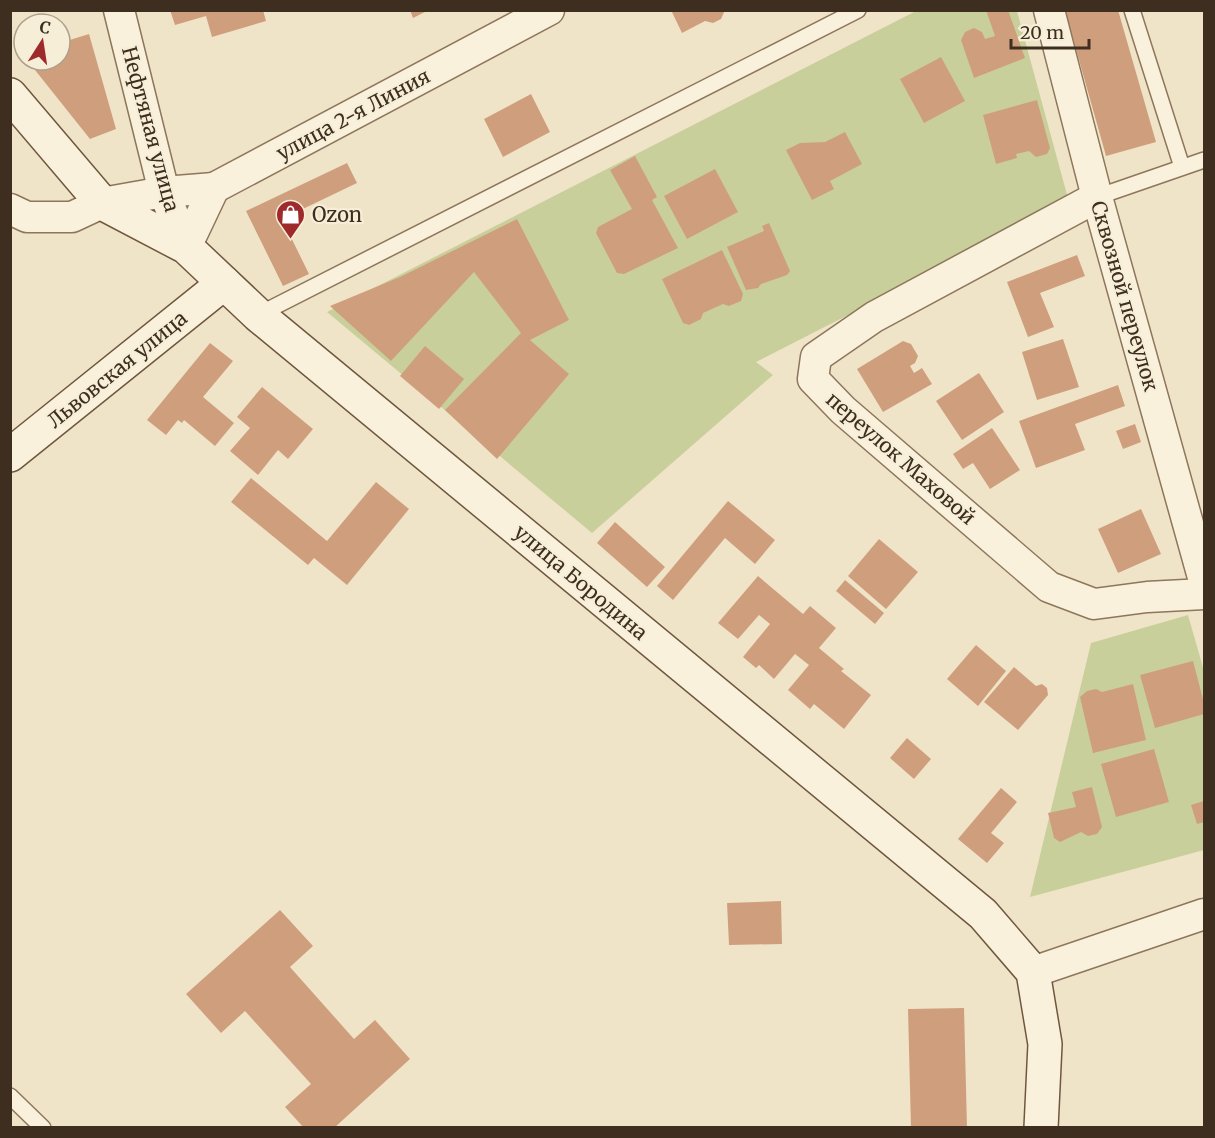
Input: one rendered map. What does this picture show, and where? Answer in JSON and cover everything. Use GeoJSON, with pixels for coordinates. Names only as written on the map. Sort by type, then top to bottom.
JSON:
{"type":"FeatureCollection","features":[{"type":"Feature","properties":{"kind":"street","name":"Нефтяная улица"},"geometry":{"type":"LineString","coordinates":[[119,10],[164,192],[186,247]]}},
{"type":"Feature","properties":{"kind":"street","name":"улица 2-я Линия"},"geometry":{"type":"LineString","coordinates":[[214,188],[549,10]]}},
{"type":"Feature","properties":{"kind":"street","name":"Сквозной переулок"},"geometry":{"type":"LineString","coordinates":[[1049,10],[1097,197],[1204,581]]}},
{"type":"Feature","properties":{"kind":"street","name":"улица Бородина"},"geometry":{"type":"LineString","coordinates":[[10,95],[102,203],[186,247],[258,315],[983,914],[1033,972]]}},
{"type":"Feature","properties":{"kind":"street"},"geometry":{"type":"LineString","coordinates":[[16,216],[72,217],[102,203],[164,192],[214,188],[186,247]]}},
{"type":"Feature","properties":{"kind":"street","name":"переулок Маховой"},"geometry":{"type":"LineString","coordinates":[[1097,197],[874,317],[816,357],[813,379],[843,410],[1049,587],[1094,604],[1147,597],[1204,594]]}},
{"type":"Feature","properties":{"kind":"street","name":"Львовская улица"},"geometry":{"type":"LineString","coordinates":[[10,456],[224,283]]}},
{"type":"Feature","properties":{"kind":"street"},"geometry":{"type":"LineString","coordinates":[[1041,1128],[1044,1044],[1033,972],[1204,914]]}},
{"type":"Feature","properties":{"kind":"lane"},"geometry":{"type":"LineString","coordinates":[[258,315],[858,10]]}},
{"type":"Feature","properties":{"kind":"lane"},"geometry":{"type":"LineString","coordinates":[[1132,10],[1182,167]]}},
{"type":"Feature","properties":{"kind":"lane"},"geometry":{"type":"LineString","coordinates":[[1097,197],[1204,159]]}},
{"type":"Feature","properties":{"kind":"lane"},"geometry":{"type":"LineString","coordinates":[[10,1096],[43,1128]]}},
{"type":"Feature","properties":{"kind":"green space"},"geometry":{"type":"Polygon","coordinates":[[[916,11],[1017,11],[1069,202],[756,362],[773,375],[592,533],[327,312],[916,11]]]}},
{"type":"Feature","properties":{"kind":"green space"},"geometry":{"type":"Polygon","coordinates":[[[1188,615],[1204,671],[1204,850],[1030,897],[1091,643],[1188,615]]]}},
{"type":"Feature","properties":{"kind":"building"},"geometry":{"type":"Polygon","coordinates":[[[170,10],[263,10],[266,21],[212,37],[206,16],[175,25],[170,10]]]}},
{"type":"Feature","properties":{"kind":"building"},"geometry":{"type":"Polygon","coordinates":[[[410,10],[429,10],[413,18],[410,10]]]}},
{"type":"Feature","properties":{"kind":"building"},"geometry":{"type":"Polygon","coordinates":[[[671,10],[725,10],[721,19],[713,23],[705,21],[682,33],[671,10]]]}},
{"type":"Feature","properties":{"kind":"building"},"geometry":{"type":"Polygon","coordinates":[[[986,10],[1008,10],[1025,58],[974,78],[961,40],[965,32],[974,28],[982,32],[985,39],[995,36],[986,10]]]}},
{"type":"Feature","properties":{"kind":"building"},"geometry":{"type":"Polygon","coordinates":[[[1065,10],[1118,10],[1156,142],[1106,156],[1065,10]]]}},
{"type":"Feature","properties":{"kind":"building"},"geometry":{"type":"Polygon","coordinates":[[[89,34],[116,129],[90,139],[37,72],[72,72],[72,39],[89,34]]]}},
{"type":"Feature","properties":{"kind":"building"},"geometry":{"type":"Polygon","coordinates":[[[941,57],[965,101],[924,123],[900,79],[941,57]]]}},
{"type":"Feature","properties":{"kind":"building"},"geometry":{"type":"Polygon","coordinates":[[[531,94],[550,132],[503,157],[484,119],[531,94]]]}},
{"type":"Feature","properties":{"kind":"building"},"geometry":{"type":"Polygon","coordinates":[[[1037,100],[1050,148],[1047,154],[1036,157],[1029,151],[1016,154],[1017,158],[996,164],[983,115],[1037,100]]]}},
{"type":"Feature","properties":{"kind":"building"},"geometry":{"type":"Polygon","coordinates":[[[845,132],[862,164],[830,181],[834,189],[812,200],[786,150],[800,143],[825,142],[845,132]]]}},
{"type":"Feature","properties":{"kind":"building"},"geometry":{"type":"Polygon","coordinates":[[[635,156],[657,197],[652,200],[678,248],[624,274],[617,273],[596,233],[598,227],[632,209],[610,170],[635,156]]]}},
{"type":"Feature","properties":{"kind":"building"},"geometry":{"type":"Polygon","coordinates":[[[347,163],[357,183],[282,219],[309,274],[283,286],[246,211],[347,163]]]}},
{"type":"Feature","properties":{"kind":"building"},"geometry":{"type":"Polygon","coordinates":[[[715,169],[738,212],[687,239],[664,196],[715,169]]]}},
{"type":"Feature","properties":{"kind":"building"},"geometry":{"type":"Polygon","coordinates":[[[517,219],[569,320],[530,340],[569,374],[497,459],[445,410],[521,333],[474,272],[391,361],[330,306],[400,277],[517,219]]]}},
{"type":"Feature","properties":{"kind":"building"},"geometry":{"type":"Polygon","coordinates":[[[769,223],[790,271],[787,275],[761,284],[758,288],[746,290],[727,247],[764,231],[762,226],[769,223]]]}},
{"type":"Feature","properties":{"kind":"building"},"geometry":{"type":"Polygon","coordinates":[[[722,250],[743,294],[741,301],[729,306],[723,304],[703,313],[701,319],[689,325],[683,323],[662,279],[722,250]]]}},
{"type":"Feature","properties":{"kind":"building"},"geometry":{"type":"Polygon","coordinates":[[[1077,255],[1085,276],[1040,293],[1054,327],[1028,337],[1007,282],[1077,255]]]}},
{"type":"Feature","properties":{"kind":"building"},"geometry":{"type":"Polygon","coordinates":[[[1063,339],[1079,387],[1037,400],[1022,352],[1063,339]]]}},
{"type":"Feature","properties":{"kind":"building"},"geometry":{"type":"Polygon","coordinates":[[[903,341],[911,344],[918,356],[915,363],[910,366],[914,373],[922,368],[932,384],[883,412],[857,369],[903,341]]]}},
{"type":"Feature","properties":{"kind":"building"},"geometry":{"type":"Polygon","coordinates":[[[210,343],[233,361],[203,397],[234,423],[215,446],[184,420],[182,423],[178,420],[166,435],[147,420],[210,343]]]}},
{"type":"Feature","properties":{"kind":"building"},"geometry":{"type":"Polygon","coordinates":[[[425,346],[464,379],[439,409],[400,376],[425,346]]]}},
{"type":"Feature","properties":{"kind":"building"},"geometry":{"type":"Polygon","coordinates":[[[979,373],[1004,412],[962,440],[936,401],[979,373]]]}},
{"type":"Feature","properties":{"kind":"building"},"geometry":{"type":"Polygon","coordinates":[[[1118,385],[1125,406],[1075,424],[1085,450],[1036,468],[1019,421],[1118,385]]]}},
{"type":"Feature","properties":{"kind":"building"},"geometry":{"type":"Polygon","coordinates":[[[262,387],[313,429],[288,459],[278,450],[258,475],[230,451],[250,428],[237,417],[262,387]]]}},
{"type":"Feature","properties":{"kind":"building"},"geometry":{"type":"Polygon","coordinates":[[[1135,424],[1141,442],[1123,449],[1116,431],[1135,424]]]}},
{"type":"Feature","properties":{"kind":"building"},"geometry":{"type":"Polygon","coordinates":[[[992,428],[1020,470],[990,489],[973,463],[963,469],[953,454],[992,428]]]}},
{"type":"Feature","properties":{"kind":"building"},"geometry":{"type":"Polygon","coordinates":[[[251,478],[327,541],[376,482],[409,509],[347,585],[314,558],[308,565],[231,502],[251,478]]]}},
{"type":"Feature","properties":{"kind":"building"},"geometry":{"type":"Polygon","coordinates":[[[728,501],[775,540],[755,564],[725,538],[673,600],[657,586],[728,501]]]}},
{"type":"Feature","properties":{"kind":"building"},"geometry":{"type":"Polygon","coordinates":[[[1141,509],[1161,554],[1118,573],[1098,529],[1141,509]]]}},
{"type":"Feature","properties":{"kind":"building"},"geometry":{"type":"Polygon","coordinates":[[[615,522],[665,567],[647,587],[597,543],[615,522]]]}},
{"type":"Feature","properties":{"kind":"building"},"geometry":{"type":"Polygon","coordinates":[[[879,539],[918,572],[886,609],[848,576],[879,539]]]}},
{"type":"Feature","properties":{"kind":"building"},"geometry":{"type":"Polygon","coordinates":[[[758,576],[803,614],[810,606],[836,628],[819,648],[844,669],[841,671],[871,695],[844,729],[814,704],[810,709],[788,690],[809,665],[795,654],[774,679],[759,665],[756,668],[743,657],[770,624],[759,615],[738,639],[718,623],[758,576]]]}},
{"type":"Feature","properties":{"kind":"building"},"geometry":{"type":"Polygon","coordinates":[[[845,580],[884,613],[875,624],[836,591],[845,580]]]}},
{"type":"Feature","properties":{"kind":"building"},"geometry":{"type":"Polygon","coordinates":[[[976,645],[1006,671],[978,706],[947,679],[976,645]]]}},
{"type":"Feature","properties":{"kind":"building"},"geometry":{"type":"Polygon","coordinates":[[[1193,661],[1204,703],[1204,714],[1155,728],[1140,675],[1193,661]]]}},
{"type":"Feature","properties":{"kind":"building"},"geometry":{"type":"Polygon","coordinates":[[[1014,667],[1036,686],[1042,684],[1047,688],[1048,695],[1018,730],[984,702],[1014,667]]]}},
{"type":"Feature","properties":{"kind":"building"},"geometry":{"type":"Polygon","coordinates":[[[1133,684],[1146,740],[1093,753],[1080,697],[1087,691],[1096,689],[1102,692],[1133,684]]]}},
{"type":"Feature","properties":{"kind":"building"},"geometry":{"type":"Polygon","coordinates":[[[907,738],[931,759],[914,779],[890,758],[907,738]]]}},
{"type":"Feature","properties":{"kind":"building"},"geometry":{"type":"Polygon","coordinates":[[[1154,749],[1169,802],[1116,817],[1101,764],[1154,749]]]}},
{"type":"Feature","properties":{"kind":"building"},"geometry":{"type":"Polygon","coordinates":[[[1092,787],[1102,827],[1097,834],[1088,836],[1081,832],[1060,842],[1054,838],[1048,813],[1076,807],[1072,792],[1092,787]]]}},
{"type":"Feature","properties":{"kind":"building"},"geometry":{"type":"Polygon","coordinates":[[[1001,788],[1017,802],[991,833],[1004,843],[987,863],[958,839],[1001,788]]]}},
{"type":"Feature","properties":{"kind":"building"},"geometry":{"type":"Polygon","coordinates":[[[1204,801],[1204,822],[1197,824],[1191,805],[1204,801]]]}},
{"type":"Feature","properties":{"kind":"building"},"geometry":{"type":"Polygon","coordinates":[[[781,901],[782,944],[729,945],[727,903],[781,901]]]}},
{"type":"Feature","properties":{"kind":"building"},"geometry":{"type":"Polygon","coordinates":[[[280,910],[313,946],[290,967],[354,1039],[375,1020],[410,1059],[334,1128],[304,1128],[285,1107],[311,1084],[245,1011],[221,1033],[186,994],[280,910]]]}},
{"type":"Feature","properties":{"kind":"building"},"geometry":{"type":"Polygon","coordinates":[[[964,1008],[967,1128],[911,1128],[908,1009],[964,1008]]]}},
{"type":"Feature","properties":{"kind":"place","name":"Ozon"},"geometry":{"type":"Point","coordinates":[291,240]}}]}
